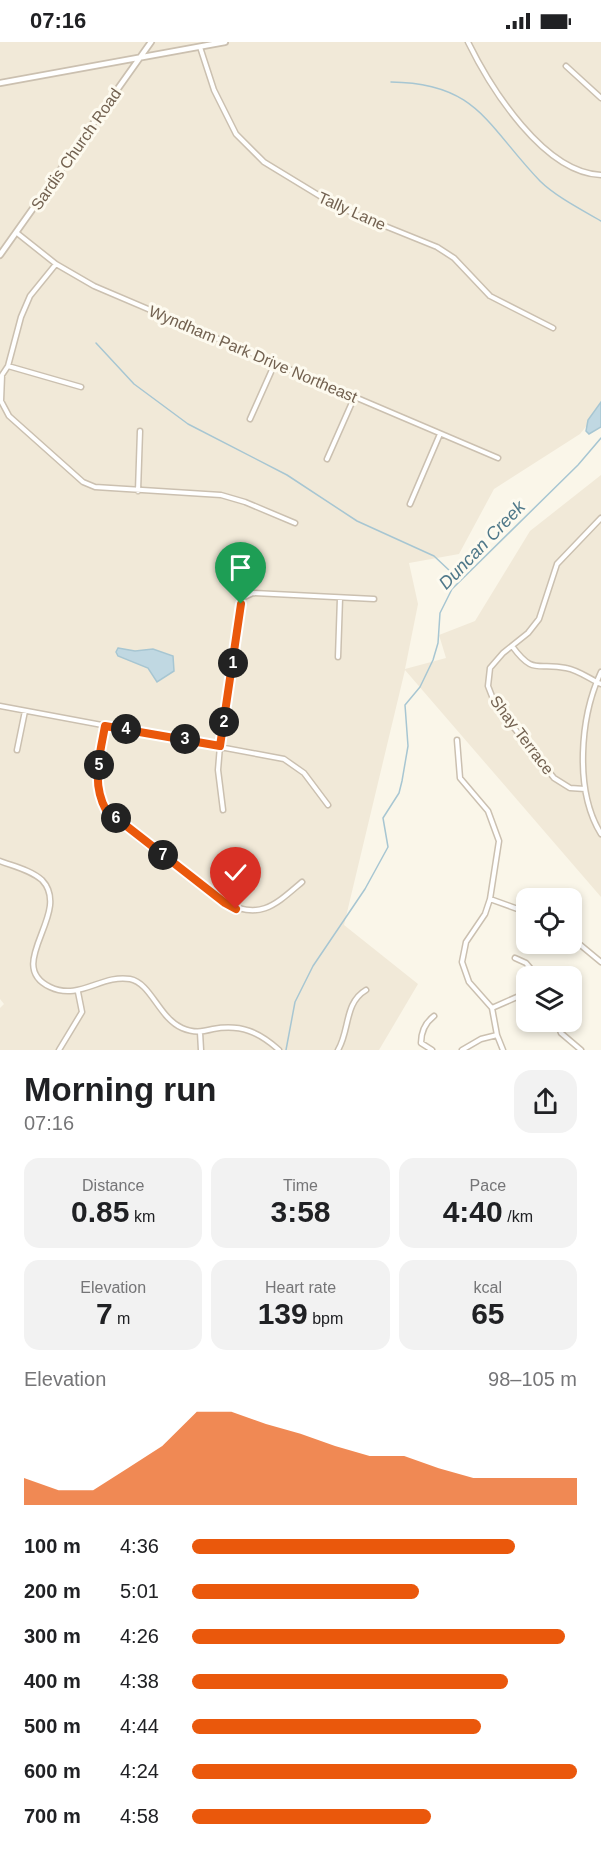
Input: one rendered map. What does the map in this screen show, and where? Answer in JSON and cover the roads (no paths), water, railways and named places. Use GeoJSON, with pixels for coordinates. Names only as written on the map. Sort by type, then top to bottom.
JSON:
{"type":"FeatureCollection","features":[{"type":"Feature","properties":{"kind":"street","name":"Sardis Church Road"},"geometry":{"type":"LineString","coordinates":[[0,255],[151,42]]}},
{"type":"Feature","properties":{"kind":"street"},"geometry":{"type":"LineString","coordinates":[[0,83],[225,42]]}},
{"type":"Feature","properties":{"kind":"street"},"geometry":{"type":"LineString","coordinates":[[468,42],[484,74],[539,145],[565,165],[579,172],[601,175]]}},
{"type":"Feature","properties":{"kind":"street","name":"Tally Lane"},"geometry":{"type":"LineString","coordinates":[[200,46],[214,90],[236,134],[264,162],[338,207],[436,247],[454,258],[490,296],[553,328]]}},
{"type":"Feature","properties":{"kind":"street"},"geometry":{"type":"LineString","coordinates":[[566,66],[601,98]]}},
{"type":"Feature","properties":{"kind":"street","name":"Wyndham Park Drive Northeast"},"geometry":{"type":"LineString","coordinates":[[17,233],[56,264],[94,286],[498,458]]}},
{"type":"Feature","properties":{"kind":"street"},"geometry":{"type":"LineString","coordinates":[[56,264],[30,296],[21,317],[9,366],[2,375],[1,401],[9,416],[83,482],[95,487],[221,495],[245,502],[295,523]]}},
{"type":"Feature","properties":{"kind":"street"},"geometry":{"type":"LineString","coordinates":[[250,419],[275,363]]}},
{"type":"Feature","properties":{"kind":"street"},"geometry":{"type":"LineString","coordinates":[[9,366],[81,387]]}},
{"type":"Feature","properties":{"kind":"street"},"geometry":{"type":"LineString","coordinates":[[327,459],[354,398]]}},
{"type":"Feature","properties":{"kind":"street"},"geometry":{"type":"LineString","coordinates":[[138,491],[140,431]]}},
{"type":"Feature","properties":{"kind":"street"},"geometry":{"type":"LineString","coordinates":[[410,504],[441,434]]}},
{"type":"Feature","properties":{"kind":"street","name":"Shay Terrace"},"geometry":{"type":"LineString","coordinates":[[585,789],[570,789],[554,778],[490,695],[488,677],[490,668],[528,633],[544,609],[557,564],[601,519]]}},
{"type":"Feature","properties":{"kind":"street"},"geometry":{"type":"LineString","coordinates":[[223,810],[218,770],[220,746],[241,604],[246,594],[374,599]]}},
{"type":"Feature","properties":{"kind":"street"},"geometry":{"type":"LineString","coordinates":[[338,657],[340,598]]}},
{"type":"Feature","properties":{"kind":"street"},"geometry":{"type":"LineString","coordinates":[[512,646],[520,658],[534,667],[564,667],[599,683]]}},
{"type":"Feature","properties":{"kind":"street"},"geometry":{"type":"LineString","coordinates":[[601,672],[585,718],[585,789],[591,818],[601,834]]}},
{"type":"Feature","properties":{"kind":"street"},"geometry":{"type":"LineString","coordinates":[[0,706],[285,759],[303,774],[328,805]]}},
{"type":"Feature","properties":{"kind":"street"},"geometry":{"type":"LineString","coordinates":[[17,750],[25,711]]}},
{"type":"Feature","properties":{"kind":"street"},"geometry":{"type":"LineString","coordinates":[[105,726],[97,776],[98,789],[106,810],[129,829],[236,909],[255,911],[269,909],[302,882]]}},
{"type":"Feature","properties":{"kind":"street"},"geometry":{"type":"LineString","coordinates":[[457,740],[460,778],[488,811],[499,841],[490,900],[485,914],[466,942],[462,962],[469,982],[492,1008],[497,1035],[503,1050]]}},
{"type":"Feature","properties":{"kind":"street"},"geometry":{"type":"LineString","coordinates":[[0,861],[35,875],[46,887],[51,898],[51,907],[33,953],[37,975],[50,987],[78,992],[118,979],[133,980],[147,991],[164,1017],[182,1028],[200,1032],[236,1027],[253,1031],[278,1048]]}},
{"type":"Feature","properties":{"kind":"street"},"geometry":{"type":"LineString","coordinates":[[490,900],[516,909]]}},
{"type":"Feature","properties":{"kind":"street"},"geometry":{"type":"LineString","coordinates":[[582,946],[601,962]]}},
{"type":"Feature","properties":{"kind":"street"},"geometry":{"type":"LineString","coordinates":[[515,958],[529,966]]}},
{"type":"Feature","properties":{"kind":"street"},"geometry":{"type":"LineString","coordinates":[[338,1050],[344,1041],[351,1006],[358,995],[366,990]]}},
{"type":"Feature","properties":{"kind":"street"},"geometry":{"type":"LineString","coordinates":[[59,1050],[82,1012],[78,992]]}},
{"type":"Feature","properties":{"kind":"street"},"geometry":{"type":"LineString","coordinates":[[492,1008],[516,997]]}},
{"type":"Feature","properties":{"kind":"street"},"geometry":{"type":"LineString","coordinates":[[432,1050],[421,1043],[421,1036],[425,1025],[434,1016]]}},
{"type":"Feature","properties":{"kind":"street"},"geometry":{"type":"LineString","coordinates":[[200,1032],[201,1050]]}},
{"type":"Feature","properties":{"kind":"street"},"geometry":{"type":"LineString","coordinates":[[561,1032],[581,1050]]}},
{"type":"Feature","properties":{"kind":"street"},"geometry":{"type":"LineString","coordinates":[[462,1050],[481,1039],[497,1035]]}},
{"type":"Feature","properties":{"kind":"water"},"geometry":{"type":"Polygon","coordinates":[[[601,402],[601,427],[589,434],[586,431],[588,420],[601,402]]]}},
{"type":"Feature","properties":{"kind":"water"},"geometry":{"type":"Polygon","coordinates":[[[118,648],[135,651],[153,649],[173,656],[174,671],[157,682],[148,668],[118,656],[116,652],[118,648]]]}},
{"type":"Feature","properties":{"kind":"waterway"},"geometry":{"type":"LineString","coordinates":[[391,82],[420,84],[444,90],[462,99],[493,126],[546,187],[601,221]]}},
{"type":"Feature","properties":{"kind":"waterway"},"geometry":{"type":"LineString","coordinates":[[96,343],[134,384],[188,424],[287,475],[357,521],[434,556],[451,572],[466,575]]}},
{"type":"Feature","properties":{"kind":"waterway","name":"Duncan Creek"},"geometry":{"type":"LineString","coordinates":[[286,1050],[295,1002],[313,966],[365,889],[388,847],[383,818],[399,793],[402,781],[408,746],[405,705],[420,687],[433,660],[438,643],[440,613],[452,589],[578,465],[601,438]]}}]}
